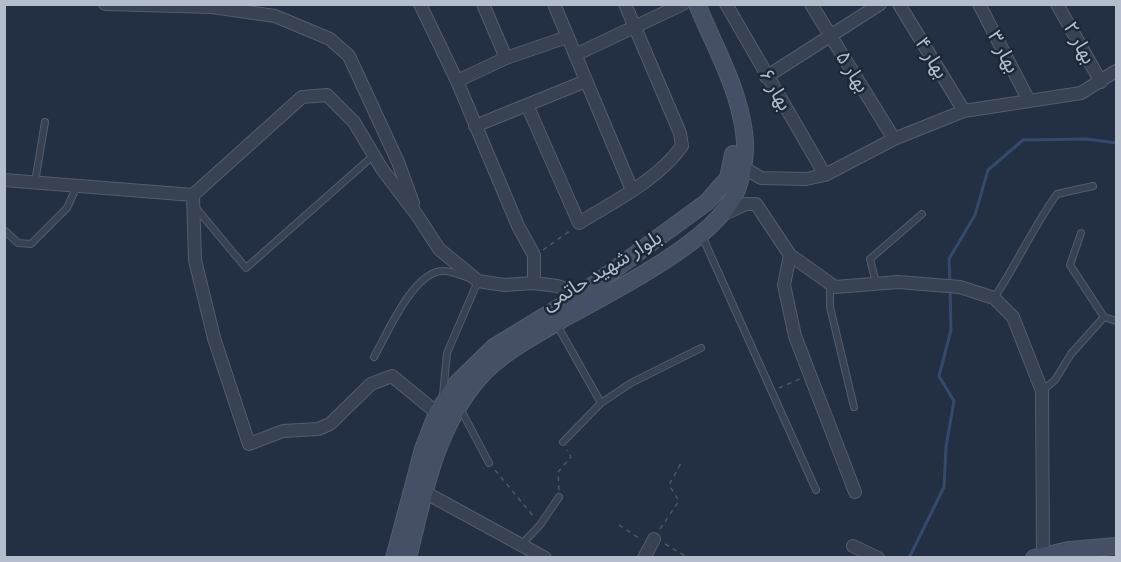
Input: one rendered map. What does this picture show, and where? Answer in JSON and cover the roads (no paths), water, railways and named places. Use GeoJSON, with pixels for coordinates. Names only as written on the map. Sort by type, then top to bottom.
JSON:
{"type":"FeatureCollection","features":[{"type":"Feature","properties":{"kind":"main road","name":"بلوار شهید حاتمی"},"geometry":{"type":"LineString","coordinates":[[408,558],[418,489],[445,428],[446,408],[507,354],[556,323],[688,217],[722,188],[728,178],[733,165],[734,134],[709,54],[684,4]]}},
{"type":"Feature","properties":{"kind":"main road","name":"بلوار شهید حاتمی"},"geometry":{"type":"LineString","coordinates":[[394,558],[446,408],[457,383],[494,347],[677,251],[718,216],[733,198],[743,167],[745,133],[719,50],[697,4]]}},
{"type":"Feature","properties":{"kind":"main road"},"geometry":{"type":"LineString","coordinates":[[1039,555],[1069,554],[1116,546]]}},
{"type":"Feature","properties":{"kind":"street"},"geometry":{"type":"LineString","coordinates":[[105,4],[212,7],[264,15],[310,28],[330,39],[349,56],[398,162],[417,215]]}},
{"type":"Feature","properties":{"kind":"street"},"geometry":{"type":"LineString","coordinates":[[420,4],[457,81],[518,226],[534,255],[534,283]]}},
{"type":"Feature","properties":{"kind":"street"},"geometry":{"type":"LineString","coordinates":[[483,4],[506,58]]}},
{"type":"Feature","properties":{"kind":"street"},"geometry":{"type":"LineString","coordinates":[[554,4],[632,190]]}},
{"type":"Feature","properties":{"kind":"street"},"geometry":{"type":"LineString","coordinates":[[527,105],[579,224],[632,190],[675,156],[682,146],[680,133],[625,4]]}},
{"type":"Feature","properties":{"kind":"street"},"geometry":{"type":"LineString","coordinates":[[575,55],[684,4]]}},
{"type":"Feature","properties":{"kind":"street","name":"بهار ۶"},"geometry":{"type":"LineString","coordinates":[[726,4],[766,77],[825,175]]}},
{"type":"Feature","properties":{"kind":"street","name":"بهار ۵"},"geometry":{"type":"LineString","coordinates":[[811,4],[894,139]]}},
{"type":"Feature","properties":{"kind":"street"},"geometry":{"type":"LineString","coordinates":[[766,77],[880,4]]}},
{"type":"Feature","properties":{"kind":"street","name":"بهار ۴"},"geometry":{"type":"LineString","coordinates":[[899,4],[964,111]]}},
{"type":"Feature","properties":{"kind":"street","name":"بهار ۳"},"geometry":{"type":"LineString","coordinates":[[979,4],[1028,99]]}},
{"type":"Feature","properties":{"kind":"street","name":"بهار ۲"},"geometry":{"type":"LineString","coordinates":[[1057,4],[1101,82]]}},
{"type":"Feature","properties":{"kind":"street"},"geometry":{"type":"LineString","coordinates":[[457,81],[506,58],[567,38]]}},
{"type":"Feature","properties":{"kind":"street"},"geometry":{"type":"LineString","coordinates":[[743,167],[760,178],[806,179],[825,175],[894,139],[964,111],[1028,99],[1081,93],[1116,71]]}},
{"type":"Feature","properties":{"kind":"street"},"geometry":{"type":"LineString","coordinates":[[475,126],[586,81]]}},
{"type":"Feature","properties":{"kind":"street"},"geometry":{"type":"LineString","coordinates":[[193,200],[302,97],[327,95],[354,122],[439,249],[478,281],[504,285],[534,283],[557,286],[584,300]]}},
{"type":"Feature","properties":{"kind":"street"},"geometry":{"type":"LineString","coordinates":[[4,180],[193,200]]}},
{"type":"Feature","properties":{"kind":"street"},"geometry":{"type":"LineString","coordinates":[[193,200],[198,271],[214,338],[249,444],[283,431],[318,429],[330,424],[371,384],[392,376],[446,408]]}},
{"type":"Feature","properties":{"kind":"street"},"geometry":{"type":"LineString","coordinates":[[718,216],[738,206],[756,204],[790,255],[835,287],[898,282],[960,286],[994,298],[1013,317],[1042,391],[1039,555]]}},
{"type":"Feature","properties":{"kind":"street"},"geometry":{"type":"LineString","coordinates":[[790,255],[784,285],[795,336],[855,492]]}},
{"type":"Feature","properties":{"kind":"street"},"geometry":{"type":"LineString","coordinates":[[418,489],[545,558]]}},
{"type":"Feature","properties":{"kind":"street"},"geometry":{"type":"LineString","coordinates":[[644,558],[652,542]]}},
{"type":"Feature","properties":{"kind":"street"},"geometry":{"type":"LineString","coordinates":[[853,546],[878,558]]}},
{"type":"Feature","properties":{"kind":"lane"},"geometry":{"type":"LineString","coordinates":[[35,183],[45,122]]}},
{"type":"Feature","properties":{"kind":"lane"},"geometry":{"type":"LineString","coordinates":[[193,200],[246,268],[374,155]]}},
{"type":"Feature","properties":{"kind":"lane"},"geometry":{"type":"LineString","coordinates":[[4,230],[18,243],[31,244],[66,208],[77,186]]}},
{"type":"Feature","properties":{"kind":"lane"},"geometry":{"type":"LineString","coordinates":[[994,298],[1021,257],[1034,226],[1057,194],[1093,186]]}},
{"type":"Feature","properties":{"kind":"lane"},"geometry":{"type":"LineString","coordinates":[[876,284],[870,259],[922,214]]}},
{"type":"Feature","properties":{"kind":"lane"},"geometry":{"type":"LineString","coordinates":[[700,232],[816,490]]}},
{"type":"Feature","properties":{"kind":"lane"},"geometry":{"type":"LineString","coordinates":[[1081,233],[1070,265],[1104,318],[1116,321]]}},
{"type":"Feature","properties":{"kind":"lane"},"geometry":{"type":"LineString","coordinates":[[374,357],[405,298],[432,275],[441,271],[478,281],[447,353],[446,408],[469,421],[489,463]]}},
{"type":"Feature","properties":{"kind":"lane"},"geometry":{"type":"LineString","coordinates":[[830,284],[830,307],[854,407]]}},
{"type":"Feature","properties":{"kind":"lane"},"geometry":{"type":"LineString","coordinates":[[1042,391],[1055,380],[1071,354],[1104,318]]}},
{"type":"Feature","properties":{"kind":"lane"},"geometry":{"type":"LineString","coordinates":[[556,323],[601,403]]}},
{"type":"Feature","properties":{"kind":"lane"},"geometry":{"type":"LineString","coordinates":[[563,442],[601,403],[631,383],[701,348]]}},
{"type":"Feature","properties":{"kind":"lane"},"geometry":{"type":"LineString","coordinates":[[521,545],[540,525],[559,497]]}},
{"type":"Feature","properties":{"kind":"waterway"},"geometry":{"type":"LineString","coordinates":[[950,282],[949,259],[975,215],[988,170],[1023,140],[1087,139],[1116,143]]}},
{"type":"Feature","properties":{"kind":"waterway"},"geometry":{"type":"LineString","coordinates":[[909,558],[944,487],[946,447],[954,401],[939,376],[951,330],[950,289]]}}]}
